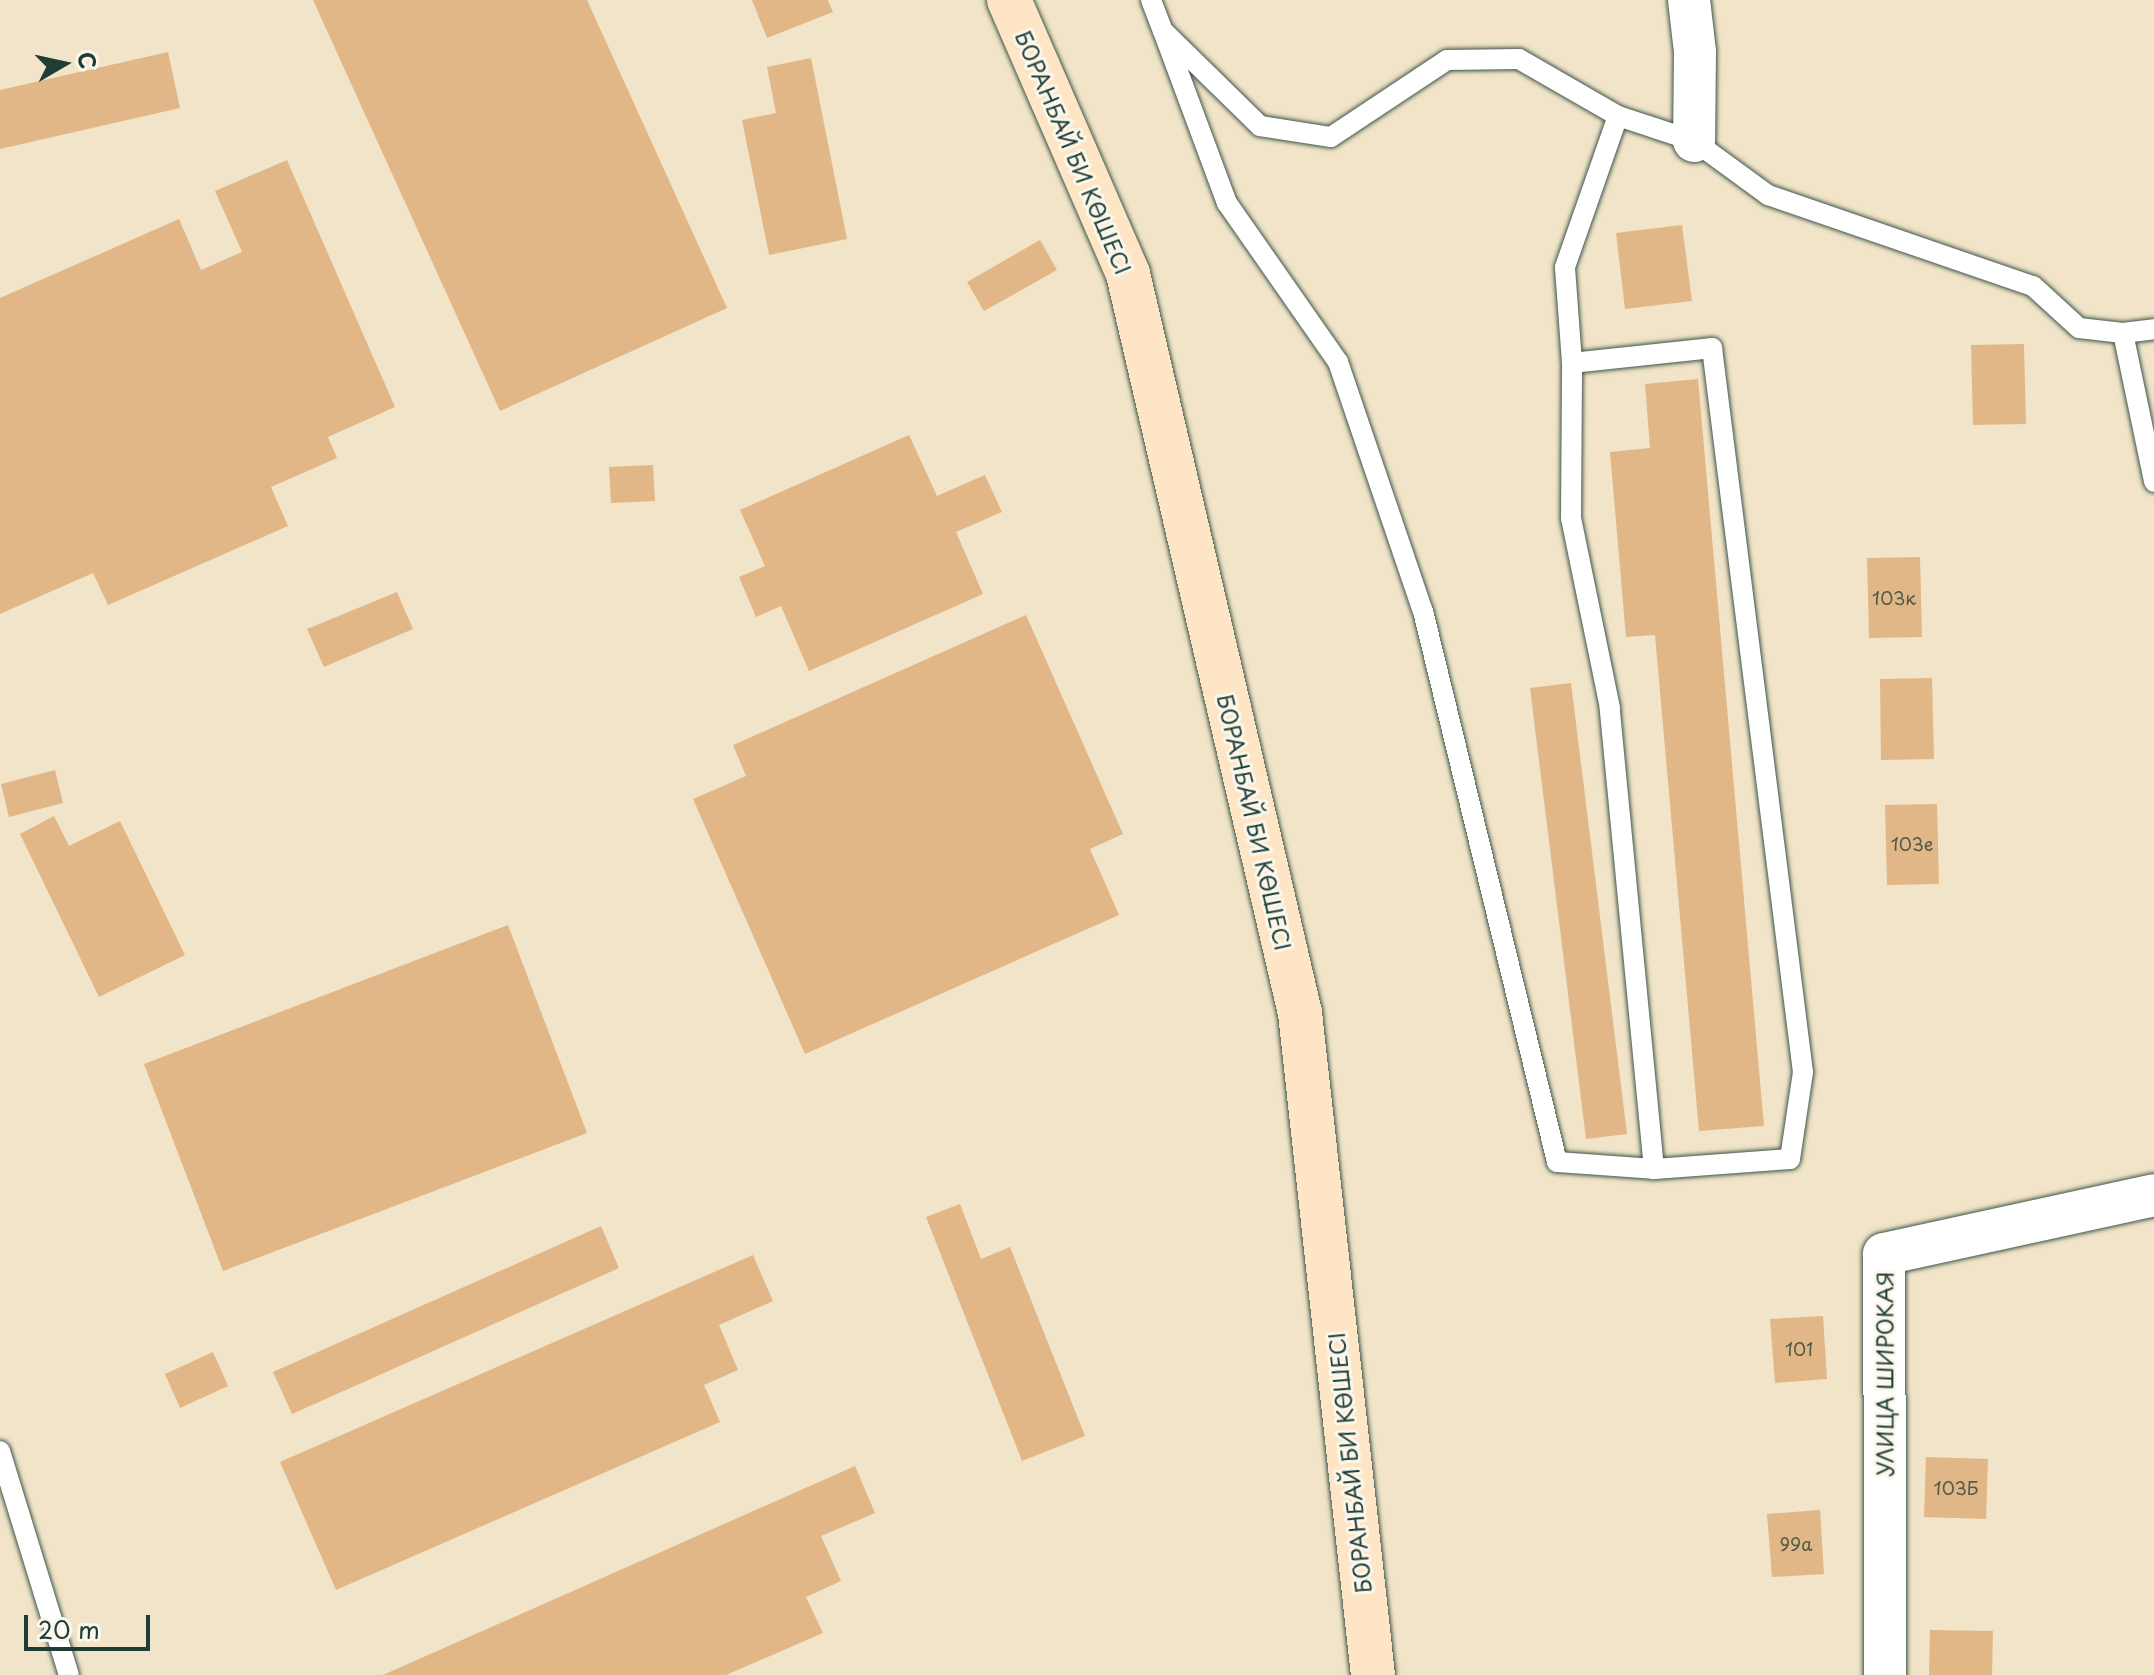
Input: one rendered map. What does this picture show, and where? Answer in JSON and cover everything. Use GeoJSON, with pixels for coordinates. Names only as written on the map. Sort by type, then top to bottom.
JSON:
{"type":"FeatureCollection","features":[{"type":"Feature","properties":{"kind":"main road","name":"БОРАНБАЙ БИ КӨШЕСІ"},"geometry":{"type":"LineString","coordinates":[[1009,0],[1128,274],[1300,1013],[1373,1675]]}},
{"type":"Feature","properties":{"kind":"street"},"geometry":{"type":"LineString","coordinates":[[1689,0],[1695,52],[1694,141]]}},
{"type":"Feature","properties":{"kind":"street","name":"УЛИЦА ШИРОКАЯ"},"geometry":{"type":"LineString","coordinates":[[1885,1675],[1884,1254],[2154,1195]]}},
{"type":"Feature","properties":{"kind":"lane"},"geometry":{"type":"LineString","coordinates":[[1151,0],[1227,203],[1338,362],[1423,611],[1557,1162],[1654,1169],[1790,1159],[1803,1072],[1712,348],[1572,363]]}},
{"type":"Feature","properties":{"kind":"lane"},"geometry":{"type":"LineString","coordinates":[[1163,31],[1260,126],[1331,137],[1447,60],[1519,59],[1618,116],[1694,141],[1768,195],[2033,286],[2079,328],[2123,333],[2154,329]]}},
{"type":"Feature","properties":{"kind":"lane"},"geometry":{"type":"LineString","coordinates":[[1618,116],[1565,267],[1572,363],[1571,518],[1610,708],[1654,1169]]}},
{"type":"Feature","properties":{"kind":"lane"},"geometry":{"type":"LineString","coordinates":[[2123,333],[2154,482]]}},
{"type":"Feature","properties":{"kind":"lane"},"geometry":{"type":"LineString","coordinates":[[0,1451],[69,1675]]}},
{"type":"Feature","properties":{"kind":"building"},"geometry":{"type":"Polygon","coordinates":[[[313,0],[587,0],[727,308],[500,411],[313,0]]]}},
{"type":"Feature","properties":{"kind":"building"},"geometry":{"type":"Polygon","coordinates":[[[752,0],[828,0],[833,12],[767,38],[752,0]]]}},
{"type":"Feature","properties":{"kind":"building"},"geometry":{"type":"Polygon","coordinates":[[[168,52],[180,108],[0,149],[0,90],[168,52]]]}},
{"type":"Feature","properties":{"kind":"building"},"geometry":{"type":"Polygon","coordinates":[[[811,58],[847,239],[769,255],[742,120],[776,113],[767,67],[811,58]]]}},
{"type":"Feature","properties":{"kind":"building"},"geometry":{"type":"Polygon","coordinates":[[[287,160],[395,407],[328,437],[337,458],[271,487],[288,526],[108,605],[93,573],[0,614],[0,298],[179,219],[201,270],[242,252],[215,191],[287,160]]]}},
{"type":"Feature","properties":{"kind":"building"},"geometry":{"type":"Polygon","coordinates":[[[1682,225],[1692,301],[1625,309],[1616,233],[1682,225]]]}},
{"type":"Feature","properties":{"kind":"building"},"geometry":{"type":"Polygon","coordinates":[[[1040,240],[1057,270],[984,311],[967,282],[1040,240]]]}},
{"type":"Feature","properties":{"kind":"building"},"geometry":{"type":"Polygon","coordinates":[[[2024,344],[2026,424],[1973,425],[1971,345],[2024,344]]]}},
{"type":"Feature","properties":{"kind":"building"},"geometry":{"type":"Polygon","coordinates":[[[1698,379],[1764,1126],[1699,1131],[1655,635],[1626,637],[1610,452],[1650,448],[1645,384],[1698,379]]]}},
{"type":"Feature","properties":{"kind":"building"},"geometry":{"type":"Polygon","coordinates":[[[909,435],[937,496],[985,475],[1002,512],[956,532],[983,594],[809,671],[781,606],[756,617],[739,577],[765,566],[740,510],[909,435]]]}},
{"type":"Feature","properties":{"kind":"building"},"geometry":{"type":"Polygon","coordinates":[[[653,465],[655,501],[611,503],[609,467],[653,465]]]}},
{"type":"Feature","properties":{"kind":"building"},"geometry":{"type":"Polygon","coordinates":[[[1920,557],[1922,637],[1869,638],[1867,558],[1920,557]]]}},
{"type":"Feature","properties":{"kind":"building"},"geometry":{"type":"Polygon","coordinates":[[[397,592],[413,629],[324,667],[307,629],[397,592]]]}},
{"type":"Feature","properties":{"kind":"building"},"geometry":{"type":"Polygon","coordinates":[[[1026,615],[1123,834],[1090,849],[1119,915],[805,1054],[693,799],[746,776],[733,745],[1026,615]]]}},
{"type":"Feature","properties":{"kind":"building"},"geometry":{"type":"Polygon","coordinates":[[[1932,678],[1934,759],[1881,760],[1880,679],[1932,678]]]}},
{"type":"Feature","properties":{"kind":"building"},"geometry":{"type":"Polygon","coordinates":[[[1571,683],[1627,1134],[1586,1139],[1530,688],[1571,683]]]}},
{"type":"Feature","properties":{"kind":"building"},"geometry":{"type":"Polygon","coordinates":[[[55,770],[63,803],[9,817],[1,784],[55,770]]]}},
{"type":"Feature","properties":{"kind":"building"},"geometry":{"type":"Polygon","coordinates":[[[1937,804],[1939,884],[1887,885],[1885,805],[1937,804]]]}},
{"type":"Feature","properties":{"kind":"building"},"geometry":{"type":"Polygon","coordinates":[[[54,816],[69,846],[120,821],[185,955],[99,997],[20,834],[54,816]]]}},
{"type":"Feature","properties":{"kind":"building"},"geometry":{"type":"Polygon","coordinates":[[[508,925],[587,1133],[223,1271],[144,1064],[508,925]]]}},
{"type":"Feature","properties":{"kind":"building"},"geometry":{"type":"Polygon","coordinates":[[[960,1204],[981,1259],[1010,1247],[1085,1436],[1022,1461],[926,1217],[960,1204]]]}},
{"type":"Feature","properties":{"kind":"building"},"geometry":{"type":"Polygon","coordinates":[[[601,1226],[619,1268],[292,1414],[273,1372],[601,1226]]]}},
{"type":"Feature","properties":{"kind":"building"},"geometry":{"type":"Polygon","coordinates":[[[753,1255],[773,1301],[719,1325],[738,1370],[704,1385],[720,1422],[336,1590],[280,1462],[753,1255]]]}},
{"type":"Feature","properties":{"kind":"building"},"geometry":{"type":"Polygon","coordinates":[[[1823,1316],[1827,1379],[1775,1383],[1770,1319],[1823,1316]]]}},
{"type":"Feature","properties":{"kind":"building"},"geometry":{"type":"Polygon","coordinates":[[[213,1352],[228,1386],[180,1408],[165,1374],[213,1352]]]}},
{"type":"Feature","properties":{"kind":"building"},"geometry":{"type":"Polygon","coordinates":[[[1926,1457],[1988,1459],[1986,1519],[1924,1517],[1926,1457]]]}},
{"type":"Feature","properties":{"kind":"building"},"geometry":{"type":"Polygon","coordinates":[[[855,1466],[875,1513],[821,1536],[841,1581],[806,1597],[823,1633],[726,1675],[383,1675],[855,1466]]]}},
{"type":"Feature","properties":{"kind":"building"},"geometry":{"type":"Polygon","coordinates":[[[1820,1510],[1824,1574],[1772,1577],[1767,1514],[1820,1510]]]}},
{"type":"Feature","properties":{"kind":"building"},"geometry":{"type":"Polygon","coordinates":[[[1930,1630],[1993,1631],[1992,1675],[1929,1675],[1930,1630]]]}}]}
